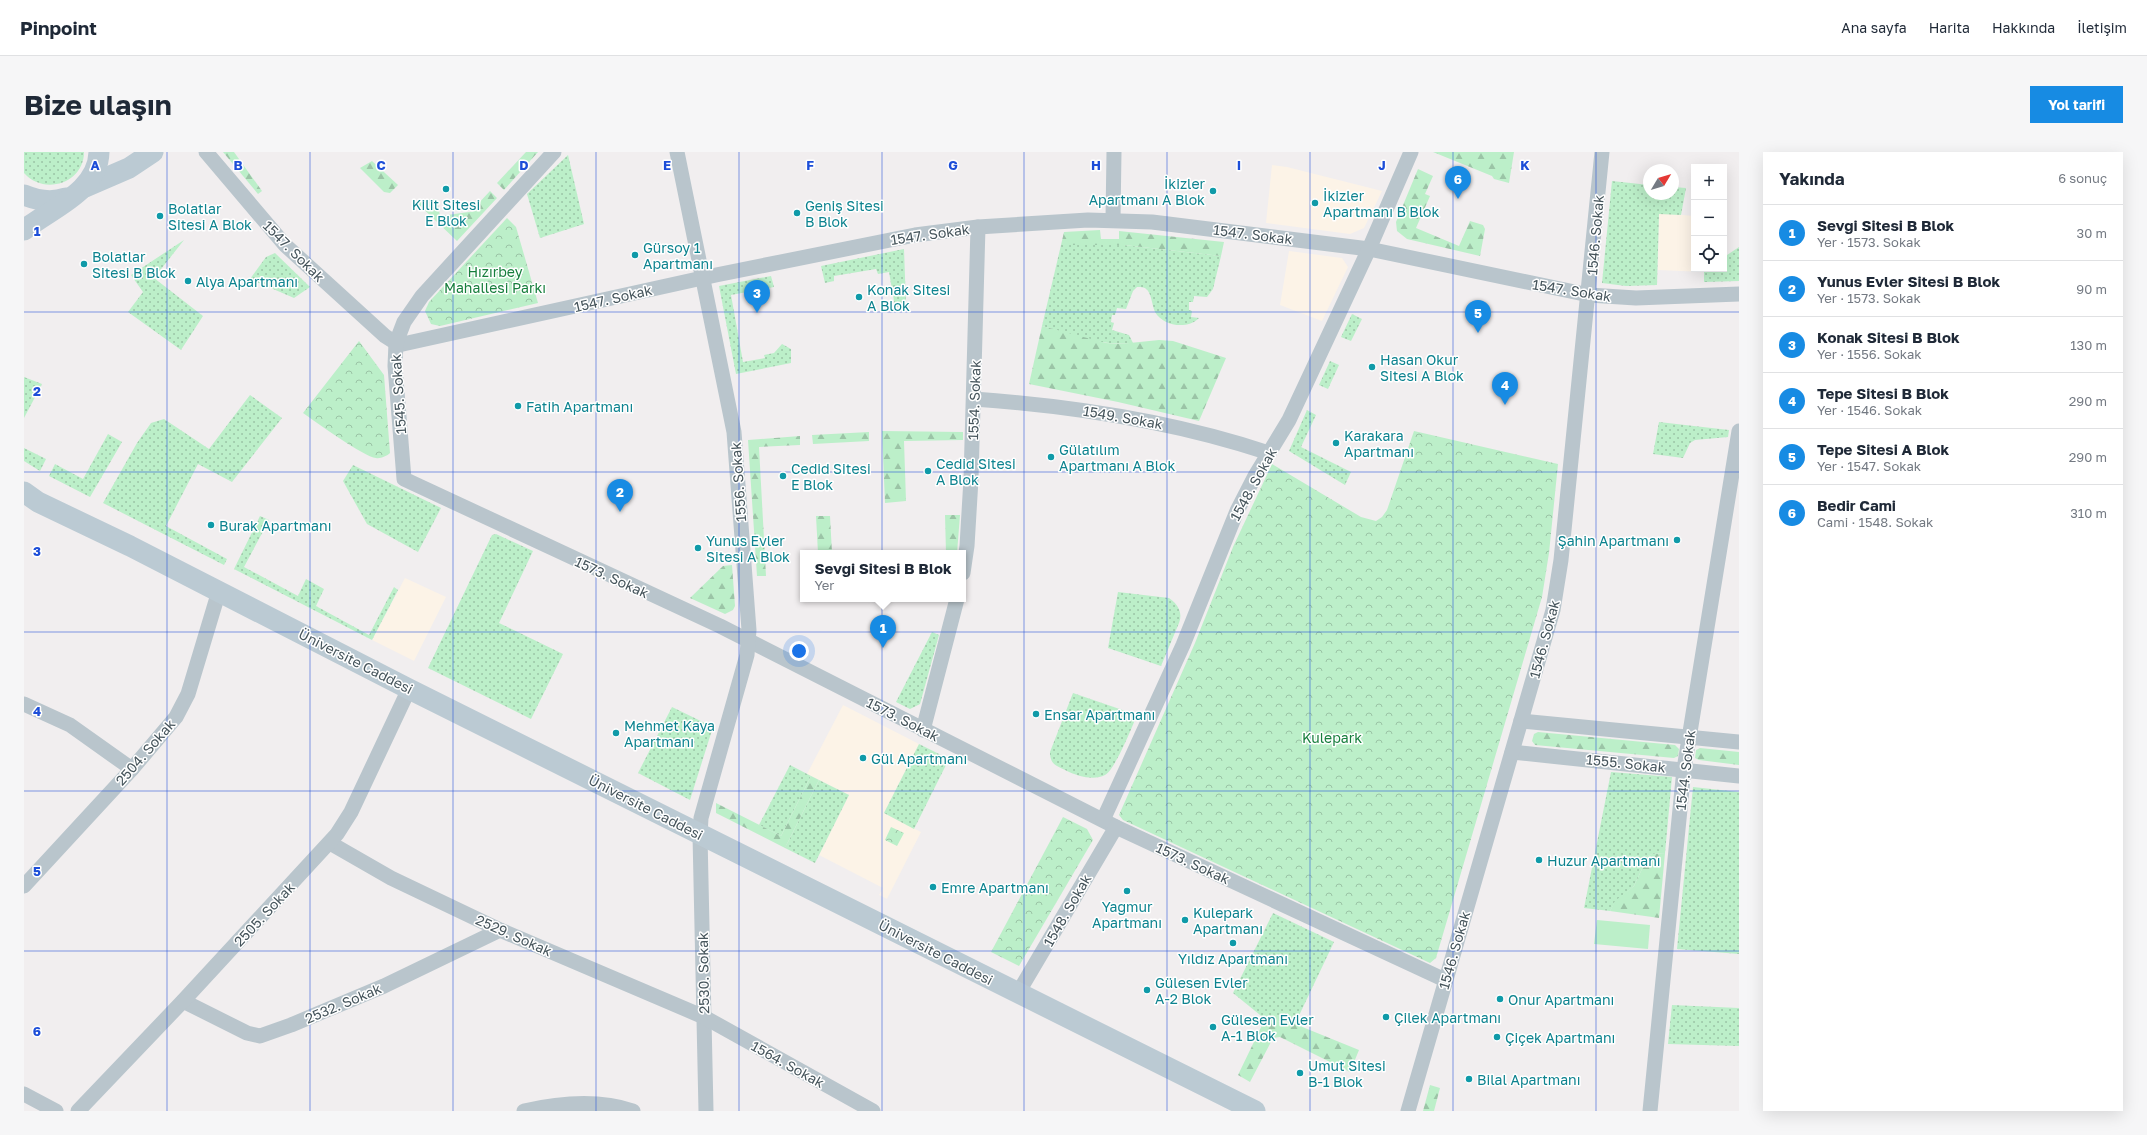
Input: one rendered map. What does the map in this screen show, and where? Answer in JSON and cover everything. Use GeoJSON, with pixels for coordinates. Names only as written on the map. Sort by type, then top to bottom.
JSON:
{"type":"FeatureCollection","features":[{"type":"Feature","properties":{"kind":"main road"},"geometry":{"type":"LineString","coordinates":[[24,230],[79,192],[94,174],[100,152]]}},
{"type":"Feature","properties":{"kind":"main road"},"geometry":{"type":"LineString","coordinates":[[24,195],[41,201],[58,201],[128,168],[153,152]]}},
{"type":"Feature","properties":{"kind":"main road","name":"Üniversite Caddesi"},"geometry":{"type":"LineString","coordinates":[[29,498],[219,591],[409,689],[1255,1111]]}},
{"type":"Feature","properties":{"kind":"street","name":"1547. Sokak"},"geometry":{"type":"LineString","coordinates":[[206,152],[286,245],[385,336],[396,343],[403,344],[704,278],[915,235],[978,228],[1113,219],[1152,222],[1369,249],[1589,295],[1636,298],[1739,294]]}},
{"type":"Feature","properties":{"kind":"street","name":"1545. Sokak"},"geometry":{"type":"LineString","coordinates":[[404,479],[395,366],[396,343],[401,327],[415,304],[554,152]]}},
{"type":"Feature","properties":{"kind":"street","name":"1556. Sokak"},"geometry":{"type":"LineString","coordinates":[[677,152],[704,278],[734,432],[749,641],[747,655],[705,800],[700,834]]}},
{"type":"Feature","properties":{"kind":"street"},"geometry":{"type":"LineString","coordinates":[[1113,219],[1114,152]]}},
{"type":"Feature","properties":{"kind":"street","name":"1548. Sokak"},"geometry":{"type":"LineString","coordinates":[[1018,993],[1109,823],[1183,645],[1228,530],[1244,496],[1289,420],[1369,249],[1411,152]]}},
{"type":"Feature","properties":{"kind":"street","name":"1546. Sokak"},"geometry":{"type":"LineString","coordinates":[[1408,1111],[1546,637],[1558,587],[1589,295],[1602,152]]}},
{"type":"Feature","properties":{"kind":"street","name":"1554. Sokak"},"geometry":{"type":"LineString","coordinates":[[966,550],[969,520],[974,400],[978,228]]}},
{"type":"Feature","properties":{"kind":"street","name":"1549. Sokak"},"geometry":{"type":"LineString","coordinates":[[974,400],[1108,413],[1201,434],[1269,453]]}},
{"type":"Feature","properties":{"kind":"street","name":"1544. Sokak"},"geometry":{"type":"LineString","coordinates":[[1650,1111],[1688,736],[1739,432]]}},
{"type":"Feature","properties":{"kind":"street","name":"1573. Sokak"},"geometry":{"type":"LineString","coordinates":[[404,479],[749,641],[1109,823],[1445,980]]}},
{"type":"Feature","properties":{"kind":"street","name":"2504. Sokak"},"geometry":{"type":"LineString","coordinates":[[24,886],[132,769],[166,730],[182,706],[192,682],[219,591]]}},
{"type":"Feature","properties":{"kind":"street"},"geometry":{"type":"LineString","coordinates":[[923,730],[956,602]]}},
{"type":"Feature","properties":{"kind":"street","name":"2505. Sokak"},"geometry":{"type":"LineString","coordinates":[[78,1111],[330,843],[351,812],[409,689]]}},
{"type":"Feature","properties":{"kind":"street"},"geometry":{"type":"LineString","coordinates":[[24,704],[70,725],[132,769]]}},
{"type":"Feature","properties":{"kind":"street"},"geometry":{"type":"LineString","coordinates":[[1521,720],[1739,742]]}},
{"type":"Feature","properties":{"kind":"street","name":"1555. Sokak"},"geometry":{"type":"LineString","coordinates":[[1512,752],[1739,776]]}},
{"type":"Feature","properties":{"kind":"street","name":"2530. Sokak"},"geometry":{"type":"LineString","coordinates":[[700,834],[706,1111]]}},
{"type":"Feature","properties":{"kind":"street","name":"2529. Sokak"},"geometry":{"type":"LineString","coordinates":[[330,843],[391,878],[500,930],[704,1017]]}},
{"type":"Feature","properties":{"kind":"street","name":"2532. Sokak"},"geometry":{"type":"LineString","coordinates":[[183,1001],[247,1033],[260,1036],[291,1025],[384,986],[500,930]]}},
{"type":"Feature","properties":{"kind":"street","name":"1564. Sokak"},"geometry":{"type":"LineString","coordinates":[[704,1017],[873,1111]]}},
{"type":"Feature","properties":{"kind":"street"},"geometry":{"type":"LineString","coordinates":[[24,1094],[56,1111]]}},
{"type":"Feature","properties":{"kind":"street"},"geometry":{"type":"LineString","coordinates":[[524,1111],[569,1104],[594,1104],[633,1111]]}},
{"type":"Feature","properties":{"kind":"shaded area"},"geometry":{"type":"Polygon","coordinates":[[[1272,165],[1287,167],[1382,191],[1364,228],[1350,234],[1266,223],[1272,165]]]}},
{"type":"Feature","properties":{"kind":"shaded area"},"geometry":{"type":"Polygon","coordinates":[[[1659,213],[1691,216],[1691,271],[1658,270],[1659,213]]]}},
{"type":"Feature","properties":{"kind":"shaded area"},"geometry":{"type":"Polygon","coordinates":[[[1289,251],[1342,258],[1348,267],[1322,321],[1280,305],[1289,251]]]}},
{"type":"Feature","properties":{"kind":"shaded area"},"geometry":{"type":"Polygon","coordinates":[[[405,578],[446,597],[414,661],[372,640],[405,578]]]}},
{"type":"Feature","properties":{"kind":"shaded area"},"geometry":{"type":"Polygon","coordinates":[[[843,705],[919,744],[884,813],[921,832],[887,899],[879,895],[883,888],[819,855],[849,795],[807,774],[843,705]]]}},
{"type":"Feature","properties":{"kind":"green space"},"geometry":{"type":"Polygon","coordinates":[[[24,152],[84,152],[82,163],[77,172],[62,183],[52,185],[42,184],[32,180],[24,173],[24,152]]]}},
{"type":"Feature","properties":{"kind":"green space"},"geometry":{"type":"Polygon","coordinates":[[[223,152],[234,152],[262,191],[258,194],[223,152]]]}},
{"type":"Feature","properties":{"kind":"green space"},"geometry":{"type":"Polygon","coordinates":[[[526,152],[538,152],[504,190],[497,183],[526,152]]]}},
{"type":"Feature","properties":{"kind":"green space"},"geometry":{"type":"Polygon","coordinates":[[[1433,152],[1514,152],[1509,183],[1494,179],[1492,176],[1433,152]]]}},
{"type":"Feature","properties":{"kind":"green space"},"geometry":{"type":"Polygon","coordinates":[[[568,155],[584,224],[540,238],[527,194],[568,155]]]}},
{"type":"Feature","properties":{"kind":"green space"},"geometry":{"type":"Polygon","coordinates":[[[372,161],[398,185],[390,193],[384,192],[360,168],[372,161]]]}},
{"type":"Feature","properties":{"kind":"green space"},"geometry":{"type":"Polygon","coordinates":[[[1418,169],[1433,176],[1425,194],[1430,196],[1416,228],[1459,246],[1470,221],[1483,225],[1485,229],[1480,256],[1407,239],[1397,231],[1396,222],[1418,169]]]}},
{"type":"Feature","properties":{"kind":"green space"},"geometry":{"type":"Polygon","coordinates":[[[1612,181],[1643,184],[1643,200],[1679,200],[1679,187],[1686,188],[1681,215],[1659,214],[1657,285],[1626,286],[1602,283],[1612,181]]]}},
{"type":"Feature","properties":{"kind":"green space"},"geometry":{"type":"Polygon","coordinates":[[[490,191],[497,198],[457,241],[415,201],[437,199],[440,216],[476,211],[476,206],[490,191]]]}},
{"type":"Feature","properties":{"kind":"green space","name":"Hızırbey Mahallesi Parkı"},"geometry":{"type":"Polygon","coordinates":[[[507,218],[516,227],[538,303],[440,326],[431,324],[425,311],[429,302],[507,218]]]}},
{"type":"Feature","properties":{"kind":"green space"},"geometry":{"type":"Polygon","coordinates":[[[1100,230],[1101,239],[1119,239],[1119,231],[1224,242],[1221,256],[1124,245],[1061,245],[1064,232],[1100,230]]]}},
{"type":"Feature","properties":{"kind":"green space"},"geometry":{"type":"Polygon","coordinates":[[[184,240],[154,278],[203,316],[181,350],[128,312],[143,292],[131,275],[184,240]]]}},
{"type":"Feature","properties":{"kind":"green space"},"geometry":{"type":"Polygon","coordinates":[[[1061,245],[1124,245],[1221,256],[1213,289],[1207,297],[1194,296],[1193,302],[1189,302],[1189,310],[1192,311],[1191,317],[1199,318],[1194,322],[1176,325],[1164,321],[1155,312],[1147,290],[1137,287],[1133,291],[1126,309],[1117,308],[1115,315],[1112,315],[1111,322],[1114,323],[1112,330],[1129,335],[1133,343],[1121,344],[1087,339],[1042,326],[1061,245]]]}},
{"type":"Feature","properties":{"kind":"green space"},"geometry":{"type":"Polygon","coordinates":[[[1739,247],[1739,281],[1704,282],[1704,272],[1727,272],[1727,255],[1739,247]]]}},
{"type":"Feature","properties":{"kind":"green space"},"geometry":{"type":"Polygon","coordinates":[[[904,249],[906,305],[895,307],[889,272],[878,274],[876,269],[834,276],[834,281],[825,283],[821,266],[904,249]]]}},
{"type":"Feature","properties":{"kind":"green space"},"geometry":{"type":"Polygon","coordinates":[[[275,253],[310,287],[294,298],[250,279],[266,257],[275,253]]]}},
{"type":"Feature","properties":{"kind":"green space"},"geometry":{"type":"Polygon","coordinates":[[[771,276],[774,287],[731,295],[743,362],[765,358],[764,355],[774,353],[782,344],[791,349],[791,363],[736,374],[719,286],[771,276]]]}},
{"type":"Feature","properties":{"kind":"green space"},"geometry":{"type":"Polygon","coordinates":[[[1352,314],[1362,319],[1351,341],[1341,337],[1352,314]]]}},
{"type":"Feature","properties":{"kind":"green space"},"geometry":{"type":"Polygon","coordinates":[[[1042,326],[1106,343],[1120,344],[1159,340],[1173,341],[1226,358],[1199,421],[1118,402],[1029,384],[1042,326]]]}},
{"type":"Feature","properties":{"kind":"green space"},"geometry":{"type":"Polygon","coordinates":[[[359,341],[384,375],[390,453],[379,458],[361,452],[303,413],[359,341]]]}},
{"type":"Feature","properties":{"kind":"green space"},"geometry":{"type":"Polygon","coordinates":[[[1330,361],[1339,365],[1328,389],[1319,385],[1330,361]]]}},
{"type":"Feature","properties":{"kind":"green space"},"geometry":{"type":"Polygon","coordinates":[[[24,377],[42,384],[24,418],[24,377]]]}},
{"type":"Feature","properties":{"kind":"green space"},"geometry":{"type":"Polygon","coordinates":[[[250,395],[282,418],[232,482],[198,464],[166,526],[227,559],[224,565],[103,503],[137,443],[151,423],[164,419],[209,449],[250,395]]]}},
{"type":"Feature","properties":{"kind":"green space"},"geometry":{"type":"Polygon","coordinates":[[[1307,410],[1316,415],[1301,447],[1351,472],[1345,485],[1289,451],[1307,410]]]}},
{"type":"Feature","properties":{"kind":"green space"},"geometry":{"type":"Polygon","coordinates":[[[1659,422],[1729,430],[1728,437],[1695,440],[1690,443],[1683,458],[1653,454],[1659,422]]]}},
{"type":"Feature","properties":{"kind":"green space"},"geometry":{"type":"Polygon","coordinates":[[[882,431],[963,432],[963,440],[904,441],[906,501],[885,503],[882,431]]]}},
{"type":"Feature","properties":{"kind":"green space","name":"Kulepark"},"geometry":{"type":"Polygon","coordinates":[[[1414,431],[1558,464],[1549,553],[1542,597],[1436,958],[1430,963],[1123,820],[1119,815],[1195,643],[1233,547],[1272,464],[1361,517],[1376,521],[1382,517],[1387,510],[1414,431]]]}},
{"type":"Feature","properties":{"kind":"green space"},"geometry":{"type":"Polygon","coordinates":[[[869,432],[869,441],[813,444],[812,435],[869,432]]]}},
{"type":"Feature","properties":{"kind":"green space"},"geometry":{"type":"Polygon","coordinates":[[[108,434],[122,442],[90,497],[49,476],[55,464],[83,479],[108,434]]]}},
{"type":"Feature","properties":{"kind":"green space"},"geometry":{"type":"Polygon","coordinates":[[[800,436],[800,445],[759,447],[766,576],[757,576],[748,440],[800,436]]]}},
{"type":"Feature","properties":{"kind":"green space"},"geometry":{"type":"Polygon","coordinates":[[[24,448],[46,459],[40,471],[24,461],[24,448]]]}},
{"type":"Feature","properties":{"kind":"green space"},"geometry":{"type":"Polygon","coordinates":[[[353,465],[441,508],[418,552],[367,524],[343,481],[353,465]]]}},
{"type":"Feature","properties":{"kind":"green space"},"geometry":{"type":"Polygon","coordinates":[[[945,515],[960,515],[957,550],[946,550],[945,515]]]}},
{"type":"Feature","properties":{"kind":"green space"},"geometry":{"type":"Polygon","coordinates":[[[260,516],[269,520],[244,567],[298,596],[306,579],[324,589],[316,606],[369,635],[394,587],[398,590],[372,640],[234,569],[260,516]]]}},
{"type":"Feature","properties":{"kind":"green space"},"geometry":{"type":"Polygon","coordinates":[[[816,516],[830,516],[832,550],[818,550],[816,516]]]}},
{"type":"Feature","properties":{"kind":"green space"},"geometry":{"type":"Polygon","coordinates":[[[496,534],[533,551],[499,623],[563,654],[531,719],[428,668],[492,535],[496,534]]]}},
{"type":"Feature","properties":{"kind":"green space"},"geometry":{"type":"Polygon","coordinates":[[[732,565],[735,606],[733,610],[725,614],[690,598],[723,566],[732,565]]]}},
{"type":"Feature","properties":{"kind":"green space"},"geometry":{"type":"Polygon","coordinates":[[[1118,592],[1169,598],[1179,609],[1179,623],[1161,666],[1108,648],[1118,592]]]}},
{"type":"Feature","properties":{"kind":"green space"},"geometry":{"type":"Polygon","coordinates":[[[932,632],[939,635],[920,704],[910,709],[896,702],[932,632]]]}},
{"type":"Feature","properties":{"kind":"green space"},"geometry":{"type":"Polygon","coordinates":[[[1073,693],[1137,715],[1114,765],[1105,775],[1101,777],[1091,778],[1076,775],[1057,766],[1051,760],[1050,752],[1073,693]]]}},
{"type":"Feature","properties":{"kind":"green space"},"geometry":{"type":"Polygon","coordinates":[[[672,707],[713,727],[690,800],[638,773],[672,707]]]}},
{"type":"Feature","properties":{"kind":"green space"},"geometry":{"type":"Polygon","coordinates":[[[1538,732],[1675,745],[1679,749],[1678,756],[1674,758],[1535,745],[1532,741],[1534,734],[1538,732]]]}},
{"type":"Feature","properties":{"kind":"green space"},"geometry":{"type":"Polygon","coordinates":[[[919,744],[949,759],[914,829],[884,813],[919,744]]]}},
{"type":"Feature","properties":{"kind":"green space"},"geometry":{"type":"Polygon","coordinates":[[[1700,748],[1739,752],[1739,765],[1699,760],[1695,758],[1696,750],[1700,748]]]}},
{"type":"Feature","properties":{"kind":"green space"},"geometry":{"type":"Polygon","coordinates":[[[790,765],[811,776],[781,836],[759,825],[790,765]]]}},
{"type":"Feature","properties":{"kind":"green space"},"geometry":{"type":"Polygon","coordinates":[[[1611,772],[1672,777],[1665,853],[1652,854],[1648,856],[1634,886],[1615,902],[1610,911],[1584,908],[1611,772]]]}},
{"type":"Feature","properties":{"kind":"green space"},"geometry":{"type":"Polygon","coordinates":[[[811,776],[819,780],[785,848],[716,813],[716,803],[781,836],[811,776]]]}},
{"type":"Feature","properties":{"kind":"green space"},"geometry":{"type":"Polygon","coordinates":[[[819,780],[849,795],[815,863],[785,848],[819,780]]]}},
{"type":"Feature","properties":{"kind":"green space"},"geometry":{"type":"Polygon","coordinates":[[[1693,787],[1739,792],[1739,954],[1677,949],[1693,787]]]}},
{"type":"Feature","properties":{"kind":"green space"},"geometry":{"type":"Polygon","coordinates":[[[1063,817],[1087,829],[1093,840],[1019,966],[991,952],[1063,817]]]}},
{"type":"Feature","properties":{"kind":"green space"},"geometry":{"type":"Polygon","coordinates":[[[891,827],[904,833],[897,846],[885,840],[891,827]]]}},
{"type":"Feature","properties":{"kind":"green space"},"geometry":{"type":"Polygon","coordinates":[[[1665,853],[1659,918],[1610,911],[1615,901],[1634,886],[1648,856],[1652,854],[1665,853]]]}},
{"type":"Feature","properties":{"kind":"green space"},"geometry":{"type":"Polygon","coordinates":[[[1273,913],[1334,942],[1295,1024],[1265,1019],[1233,993],[1273,913]]]}},
{"type":"Feature","properties":{"kind":"green space"},"geometry":{"type":"Polygon","coordinates":[[[1597,920],[1650,925],[1648,949],[1594,944],[1597,920]]]}},
{"type":"Feature","properties":{"kind":"green space"},"geometry":{"type":"Polygon","coordinates":[[[1672,1005],[1739,1008],[1739,1046],[1668,1044],[1672,1005]]]}},
{"type":"Feature","properties":{"kind":"green space"},"geometry":{"type":"Polygon","coordinates":[[[1265,1019],[1295,1024],[1359,1050],[1350,1072],[1280,1037],[1273,1038],[1250,1082],[1238,1075],[1265,1019]]]}},
{"type":"Feature","properties":{"kind":"green space"},"geometry":{"type":"Polygon","coordinates":[[[1430,1085],[1440,1088],[1434,1111],[1423,1111],[1430,1085]]]}},
{"type":"Feature","properties":{"kind":"place","name":"Kilit Sitesi E Blok"},"geometry":{"type":"Point","coordinates":[446,189]}},
{"type":"Feature","properties":{"kind":"place","name":"İkizler Apartmanı A Blok"},"geometry":{"type":"Point","coordinates":[1213,191]}},
{"type":"Feature","properties":{"kind":"place","name":"Bedir Cami"},"geometry":{"type":"Point","coordinates":[1458,199]}},
{"type":"Feature","properties":{"kind":"place","name":"İkizler Apartmanı B Blok"},"geometry":{"type":"Point","coordinates":[1315,203]}},
{"type":"Feature","properties":{"kind":"place","name":"Geniş Sitesi B Blok"},"geometry":{"type":"Point","coordinates":[797,213]}},
{"type":"Feature","properties":{"kind":"place","name":"Bolatlar Sitesi A Blok"},"geometry":{"type":"Point","coordinates":[160,216]}},
{"type":"Feature","properties":{"kind":"place","name":"Gürsoy 1 Apartmanı"},"geometry":{"type":"Point","coordinates":[635,255]}},
{"type":"Feature","properties":{"kind":"place","name":"Bolatlar Sitesi B Blok"},"geometry":{"type":"Point","coordinates":[84,264]}},
{"type":"Feature","properties":{"kind":"place","name":"Alya Apartmanı"},"geometry":{"type":"Point","coordinates":[188,281]}},
{"type":"Feature","properties":{"kind":"place","name":"Konak Sitesi A Blok"},"geometry":{"type":"Point","coordinates":[859,297]}},
{"type":"Feature","properties":{"kind":"place","name":"Konak Sitesi B Blok"},"geometry":{"type":"Point","coordinates":[757,313]}},
{"type":"Feature","properties":{"kind":"place","name":"Tepe Sitesi A Blok"},"geometry":{"type":"Point","coordinates":[1478,333]}},
{"type":"Feature","properties":{"kind":"place","name":"Hasan Okur Sitesi A Blok"},"geometry":{"type":"Point","coordinates":[1372,367]}},
{"type":"Feature","properties":{"kind":"place","name":"Tepe Sitesi B Blok"},"geometry":{"type":"Point","coordinates":[1505,405]}},
{"type":"Feature","properties":{"kind":"place","name":"Fatih Apartmanı"},"geometry":{"type":"Point","coordinates":[518,406]}},
{"type":"Feature","properties":{"kind":"place","name":"Karakara Apartmanı"},"geometry":{"type":"Point","coordinates":[1336,443]}},
{"type":"Feature","properties":{"kind":"place","name":"Gülatılım Apartmanı A Blok"},"geometry":{"type":"Point","coordinates":[1051,457]}},
{"type":"Feature","properties":{"kind":"place","name":"Cedid Sitesi A Blok"},"geometry":{"type":"Point","coordinates":[928,471]}},
{"type":"Feature","properties":{"kind":"place","name":"Cedid Sitesi E Blok"},"geometry":{"type":"Point","coordinates":[783,476]}},
{"type":"Feature","properties":{"kind":"place","name":"Yunus Evler Sitesi B Blok"},"geometry":{"type":"Point","coordinates":[620,512]}},
{"type":"Feature","properties":{"kind":"place","name":"Burak Apartmanı"},"geometry":{"type":"Point","coordinates":[211,525]}},
{"type":"Feature","properties":{"kind":"place","name":"Şahin Apartmanı"},"geometry":{"type":"Point","coordinates":[1677,540]}},
{"type":"Feature","properties":{"kind":"place","name":"Yunus Evler Sitesi A Blok"},"geometry":{"type":"Point","coordinates":[698,548]}},
{"type":"Feature","properties":{"kind":"place","name":"Sevgi Sitesi B Blok"},"geometry":{"type":"Point","coordinates":[883,648]}},
{"type":"Feature","properties":{"kind":"place","name":"Ensar Apartmanı"},"geometry":{"type":"Point","coordinates":[1036,714]}},
{"type":"Feature","properties":{"kind":"place","name":"Mehmet Kaya Apartmanı"},"geometry":{"type":"Point","coordinates":[616,733]}},
{"type":"Feature","properties":{"kind":"place","name":"Gül Apartmanı"},"geometry":{"type":"Point","coordinates":[863,758]}},
{"type":"Feature","properties":{"kind":"place","name":"Huzur Apartmanı"},"geometry":{"type":"Point","coordinates":[1539,860]}},
{"type":"Feature","properties":{"kind":"place","name":"Emre Apartmanı"},"geometry":{"type":"Point","coordinates":[933,887]}},
{"type":"Feature","properties":{"kind":"place","name":"Yağmur Apartmanı"},"geometry":{"type":"Point","coordinates":[1127,891]}},
{"type":"Feature","properties":{"kind":"place","name":"Kulepark Apartmanı"},"geometry":{"type":"Point","coordinates":[1185,920]}},
{"type":"Feature","properties":{"kind":"place","name":"Yıldız Apartmanı"},"geometry":{"type":"Point","coordinates":[1233,943]}},
{"type":"Feature","properties":{"kind":"place","name":"Gülesen Evler A-2 Blok"},"geometry":{"type":"Point","coordinates":[1147,990]}},
{"type":"Feature","properties":{"kind":"place","name":"Onur Apartmanı"},"geometry":{"type":"Point","coordinates":[1500,999]}},
{"type":"Feature","properties":{"kind":"place","name":"Çilek Apartmanı"},"geometry":{"type":"Point","coordinates":[1386,1017]}},
{"type":"Feature","properties":{"kind":"place","name":"Gülesen Evler A-1 Blok"},"geometry":{"type":"Point","coordinates":[1213,1027]}},
{"type":"Feature","properties":{"kind":"place","name":"Çiçek Apartmanı"},"geometry":{"type":"Point","coordinates":[1497,1037]}},
{"type":"Feature","properties":{"kind":"place","name":"Umut Sitesi B-1 Blok"},"geometry":{"type":"Point","coordinates":[1300,1073]}},
{"type":"Feature","properties":{"kind":"place","name":"Bilal Apartmanı"},"geometry":{"type":"Point","coordinates":[1469,1079]}}]}
